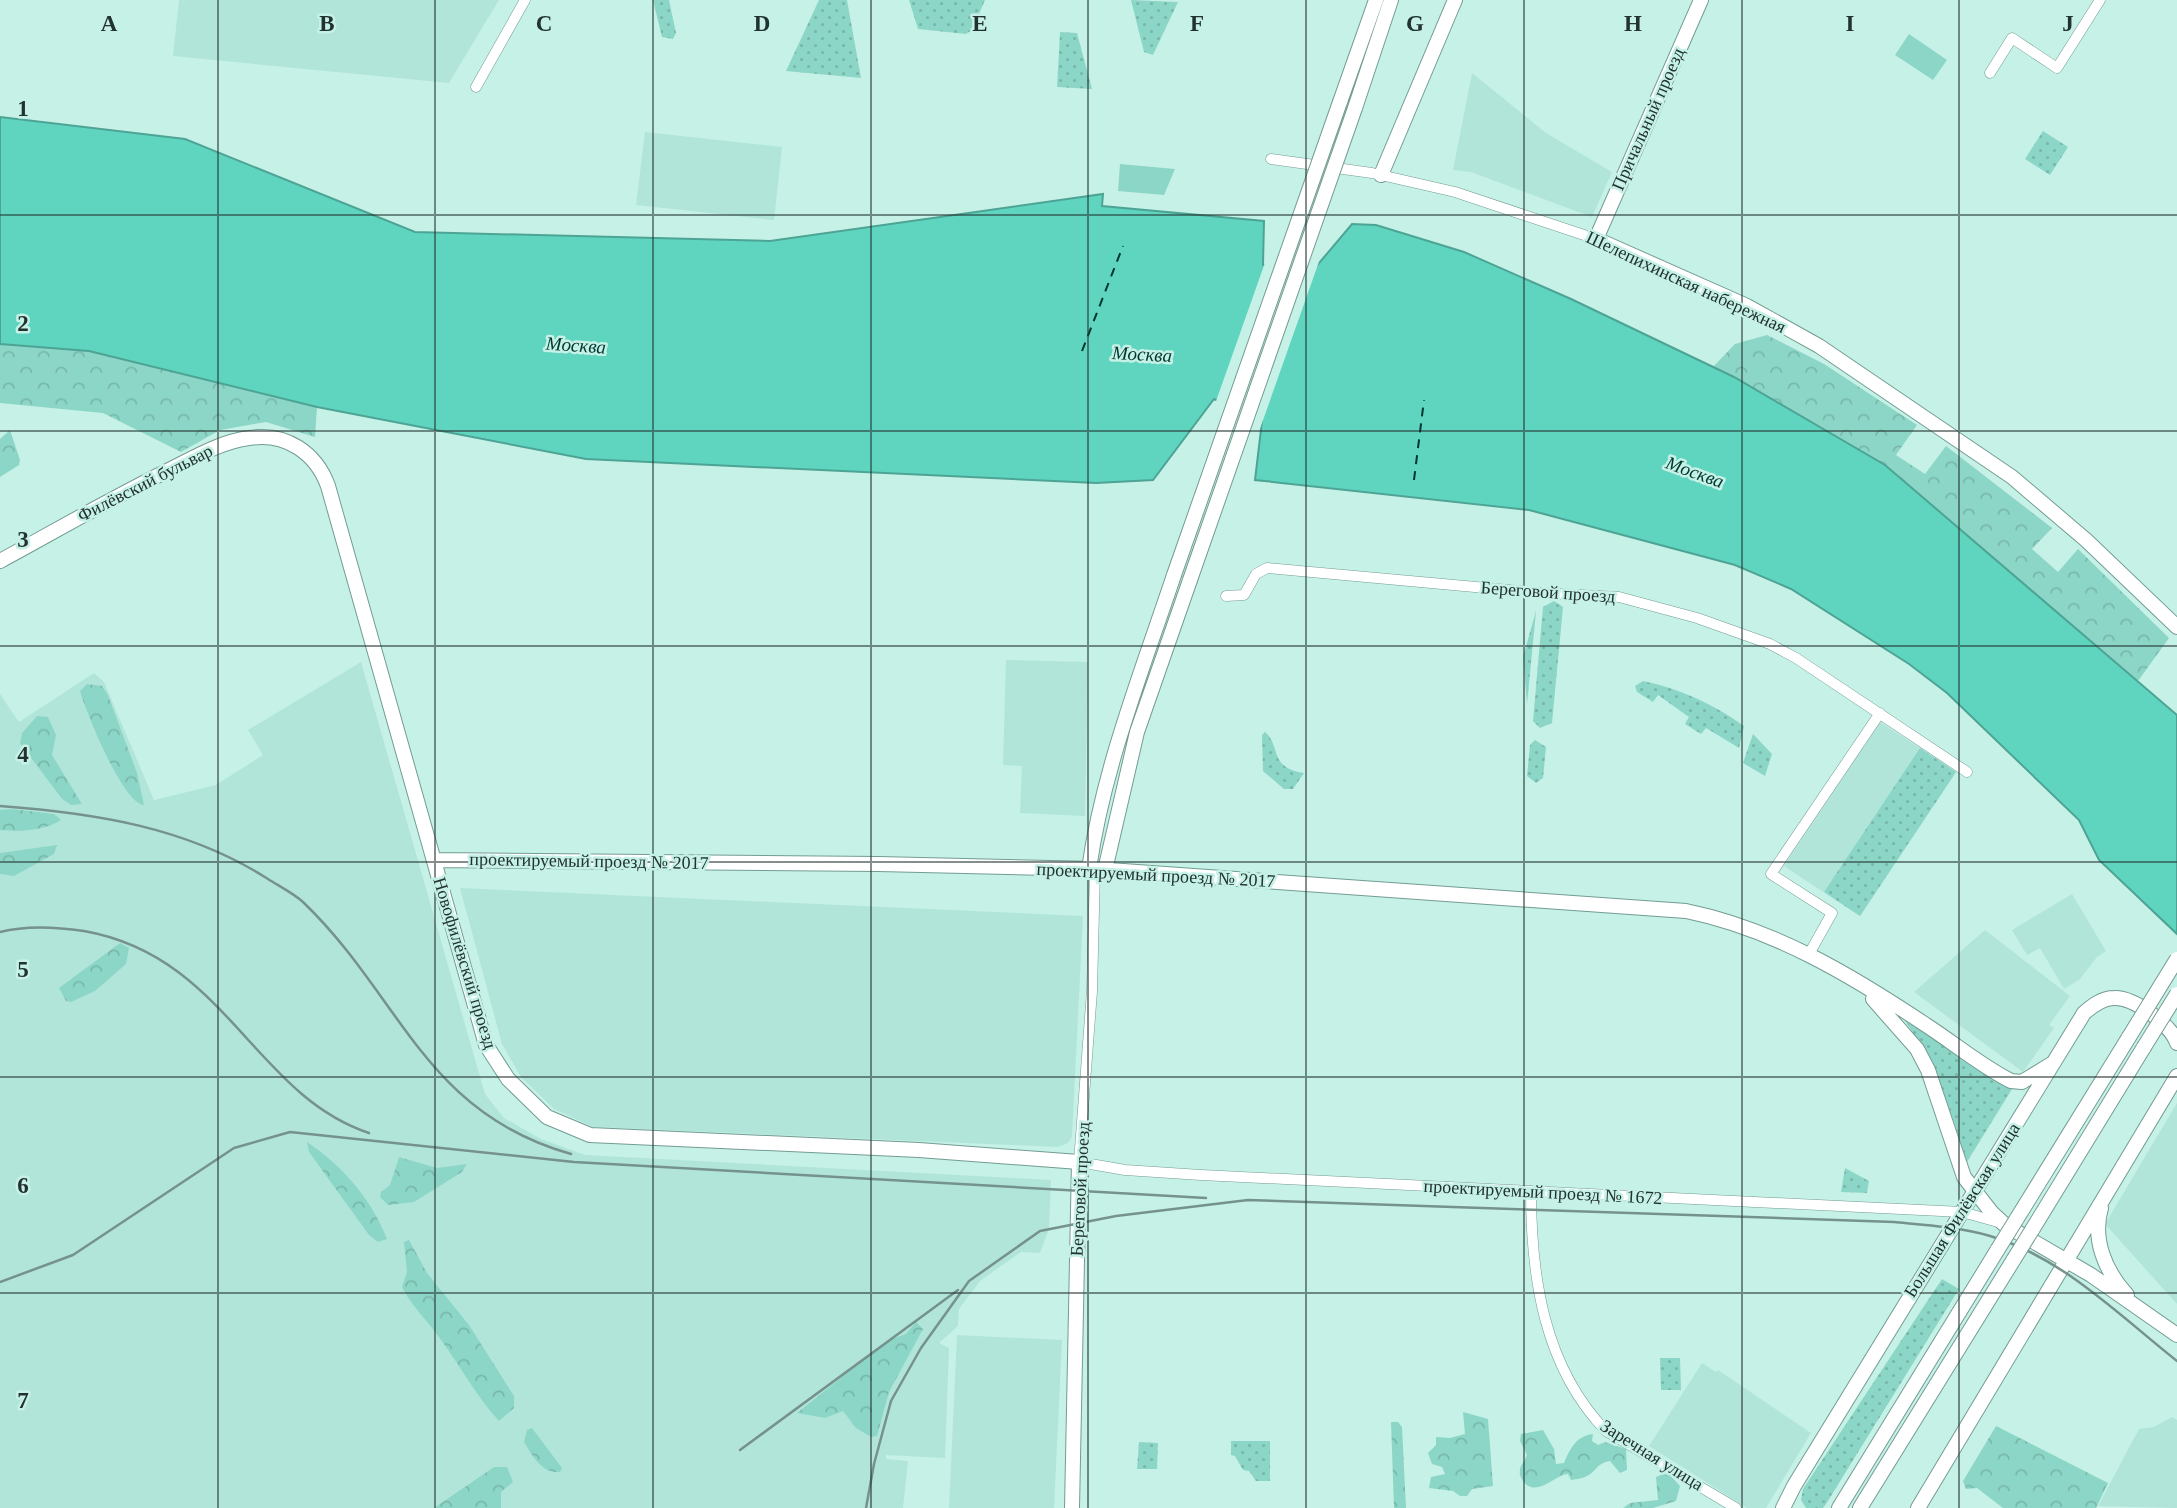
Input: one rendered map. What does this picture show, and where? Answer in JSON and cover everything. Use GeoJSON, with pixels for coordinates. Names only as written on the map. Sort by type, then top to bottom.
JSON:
{"type":"FeatureCollection","features":[{"type":"Feature","properties":{"kind":"street"},"geometry":{"type":"LineString","coordinates":[[476,87],[525,0]]}},
{"type":"Feature","properties":{"kind":"street"},"geometry":{"type":"LineString","coordinates":[[1096,869],[1094,837],[1123,730],[1174,575],[1376,0]]}},
{"type":"Feature","properties":{"kind":"street"},"geometry":{"type":"LineString","coordinates":[[1096,869],[1138,732],[1391,0]]}},
{"type":"Feature","properties":{"kind":"street"},"geometry":{"type":"LineString","coordinates":[[1381,175],[1455,0]]}},
{"type":"Feature","properties":{"kind":"street","name":"Причальный проезд"},"geometry":{"type":"LineString","coordinates":[[1596,239],[1701,0]]}},
{"type":"Feature","properties":{"kind":"street"},"geometry":{"type":"LineString","coordinates":[[1990,73],[2012,38],[2057,68],[2100,0]]}},
{"type":"Feature","properties":{"kind":"street","name":"Шелепихинская набережная"},"geometry":{"type":"LineString","coordinates":[[1271,159],[1381,175],[1455,192],[1596,239],[1747,306],[1830,354],[2012,477],[2086,540],[2177,627]]}},
{"type":"Feature","properties":{"kind":"street","name":"Филёвский бульвар"},"geometry":{"type":"LineString","coordinates":[[0,561],[108,501],[218,446],[251,438],[299,447]]}},
{"type":"Feature","properties":{"kind":"street","name":"Новофилёвский проезд"},"geometry":{"type":"LineString","coordinates":[[299,447],[317,461],[328,486],[486,1045],[508,1079],[547,1117],[590,1135],[919,1150],[1079,1162]]}},
{"type":"Feature","properties":{"kind":"street","name":"Береговой проезд"},"geometry":{"type":"LineString","coordinates":[[1226,596],[1244,595],[1255,574],[1267,568],[1619,597],[1697,618],[1770,645],[1880,713],[1967,772]]}},
{"type":"Feature","properties":{"kind":"street"},"geometry":{"type":"LineString","coordinates":[[1809,954],[1832,913],[1771,874],[1880,713]]}},
{"type":"Feature","properties":{"kind":"street","name":"проектируемый проезд № 2017"},"geometry":{"type":"LineString","coordinates":[[434,860],[1096,869],[1686,911],[1761,931],[1809,954],[2011,1081],[2022,1082],[2053,1063]]}},
{"type":"Feature","properties":{"kind":"street","name":"Береговой проезд"},"geometry":{"type":"LineString","coordinates":[[1072,1508],[1079,1162],[1091,1013],[1096,869]]}},
{"type":"Feature","properties":{"kind":"street"},"geometry":{"type":"LineString","coordinates":[[1839,1507],[1998,1250],[2011,1222],[2177,959]]}},
{"type":"Feature","properties":{"kind":"street","name":"проектируемый проезд № 2017"},"geometry":{"type":"LineString","coordinates":[[1860,985],[1917,1049],[1928,1070],[1964,1177],[1973,1191],[2065,1262],[2141,1309]]}},
{"type":"Feature","properties":{"kind":"street"},"geometry":{"type":"LineString","coordinates":[[1860,1508],[2177,994]]}},
{"type":"Feature","properties":{"kind":"street","name":"Большая Филёвская улица"},"geometry":{"type":"LineString","coordinates":[[1788,1503],[1973,1191],[2084,1013],[2096,1003],[2115,998],[2131,1002],[2164,1026],[2177,1044]]}},
{"type":"Feature","properties":{"kind":"street"},"geometry":{"type":"LineString","coordinates":[[1918,1508],[2177,1076]]}},
{"type":"Feature","properties":{"kind":"street","name":"проектируемый проезд № 1672"},"geometry":{"type":"LineString","coordinates":[[1079,1162],[1125,1170],[1175,1174],[1962,1212],[2011,1222]]}},
{"type":"Feature","properties":{"kind":"street","name":"Заречная улица"},"geometry":{"type":"LineString","coordinates":[[1531,1191],[1538,1296],[1558,1357],[1591,1415],[1606,1431],[1736,1508]]}},
{"type":"Feature","properties":{"kind":"street"},"geometry":{"type":"LineString","coordinates":[[2103,1199],[2098,1228],[2102,1254],[2119,1286],[2141,1309],[2177,1335]]}},
{"type":"Feature","properties":{"kind":"shaded area"},"geometry":{"type":"Polygon","coordinates":[[[179,0],[499,0],[449,83],[173,56],[179,0]]]}},
{"type":"Feature","properties":{"kind":"shaded area"},"geometry":{"type":"Polygon","coordinates":[[[1472,73],[1546,133],[1612,172],[1592,217],[1471,172],[1453,170],[1472,73]]]}},
{"type":"Feature","properties":{"kind":"shaded area"},"geometry":{"type":"Polygon","coordinates":[[[645,132],[782,147],[774,220],[636,205],[645,132]]]}},
{"type":"Feature","properties":{"kind":"shaded area"},"geometry":{"type":"Polygon","coordinates":[[[1006,660],[1088,662],[1085,816],[1020,813],[1022,766],[1003,765],[1006,660]]]}},
{"type":"Feature","properties":{"kind":"shaded area"},"geometry":{"type":"Polygon","coordinates":[[[361,662],[485,1094],[504,1118],[541,1139],[585,1155],[1051,1180],[1049,1229],[1040,1253],[1021,1252],[980,1281],[959,1309],[958,1326],[939,1343],[949,1348],[945,1458],[886,1455],[886,1459],[908,1461],[903,1508],[0,1508],[0,694],[19,722],[94,673],[104,682],[154,800],[216,785],[263,755],[248,730],[361,662]]]}},
{"type":"Feature","properties":{"kind":"shaded area"},"geometry":{"type":"Polygon","coordinates":[[[1880,722],[1956,772],[1860,916],[1784,866],[1880,722]]]}},
{"type":"Feature","properties":{"kind":"shaded area"},"geometry":{"type":"Polygon","coordinates":[[[460,888],[1083,916],[1072,1137],[1068,1143],[1058,1147],[593,1127],[554,1109],[521,1077],[502,1044],[460,888]]]}},
{"type":"Feature","properties":{"kind":"shaded area"},"geometry":{"type":"Polygon","coordinates":[[[2072,894],[2106,951],[2097,957],[2080,979],[2064,989],[2040,948],[2027,955],[2012,930],[2072,894]]]}},
{"type":"Feature","properties":{"kind":"shaded area"},"geometry":{"type":"Polygon","coordinates":[[[1985,930],[2070,996],[2049,1025],[2054,1028],[2023,1072],[1914,992],[1985,930]]]}},
{"type":"Feature","properties":{"kind":"shaded area"},"geometry":{"type":"Polygon","coordinates":[[[2177,1103],[2177,1304],[2105,1224],[2177,1103]]]}},
{"type":"Feature","properties":{"kind":"shaded area"},"geometry":{"type":"Polygon","coordinates":[[[957,1335],[1062,1340],[1054,1508],[949,1508],[957,1335]]]}},
{"type":"Feature","properties":{"kind":"shaded area"},"geometry":{"type":"Polygon","coordinates":[[[1702,1363],[1716,1372],[1718,1370],[1811,1433],[1766,1508],[1747,1508],[1649,1446],[1702,1363]]]}},
{"type":"Feature","properties":{"kind":"shaded area"},"geometry":{"type":"Polygon","coordinates":[[[2172,1417],[2177,1420],[2177,1508],[2098,1506],[2139,1429],[2154,1427],[2172,1417]]]}},
{"type":"Feature","properties":{"kind":"green space"},"geometry":{"type":"Polygon","coordinates":[[[653,0],[669,0],[676,33],[673,39],[662,37],[653,0]]]}},
{"type":"Feature","properties":{"kind":"green space"},"geometry":{"type":"Polygon","coordinates":[[[819,0],[847,0],[861,78],[786,71],[819,0]]]}},
{"type":"Feature","properties":{"kind":"green space"},"geometry":{"type":"Polygon","coordinates":[[[909,0],[985,0],[972,30],[966,34],[918,29],[909,0]]]}},
{"type":"Feature","properties":{"kind":"green space"},"geometry":{"type":"Polygon","coordinates":[[[1131,0],[1178,2],[1153,55],[1144,52],[1131,0]]]}},
{"type":"Feature","properties":{"kind":"green space"},"geometry":{"type":"Polygon","coordinates":[[[1060,32],[1077,33],[1092,89],[1057,87],[1060,32]]]}},
{"type":"Feature","properties":{"kind":"green space"},"geometry":{"type":"Polygon","coordinates":[[[1909,34],[1947,60],[1933,80],[1895,55],[1909,34]]]}},
{"type":"Feature","properties":{"kind":"green space"},"geometry":{"type":"Polygon","coordinates":[[[2043,131],[2068,147],[2050,175],[2025,159],[2043,131]]]}},
{"type":"Feature","properties":{"kind":"green space"},"geometry":{"type":"Polygon","coordinates":[[[1120,164],[1175,169],[1164,195],[1118,191],[1120,164]]]}},
{"type":"Feature","properties":{"kind":"green space"},"geometry":{"type":"Polygon","coordinates":[[[1767,335],[1824,364],[1917,425],[1896,455],[1925,474],[1946,446],[2052,528],[2032,549],[2058,572],[2078,549],[2169,638],[2138,681],[1885,465],[1713,367],[1735,344],[1767,335]]]}},
{"type":"Feature","properties":{"kind":"green space"},"geometry":{"type":"Polygon","coordinates":[[[0,344],[89,351],[317,407],[315,437],[266,422],[220,430],[181,452],[103,413],[0,403],[0,344]]]}},
{"type":"Feature","properties":{"kind":"green space"},"geometry":{"type":"Polygon","coordinates":[[[10,430],[20,460],[19,465],[0,477],[0,439],[10,430]]]}},
{"type":"Feature","properties":{"kind":"green space"},"geometry":{"type":"Polygon","coordinates":[[[1554,601],[1563,607],[1552,723],[1540,728],[1533,721],[1543,607],[1554,601]]]}},
{"type":"Feature","properties":{"kind":"green space"},"geometry":{"type":"Polygon","coordinates":[[[1536,611],[1527,704],[1523,657],[1536,611]]]}},
{"type":"Feature","properties":{"kind":"green space"},"geometry":{"type":"Polygon","coordinates":[[[1643,681],[1696,698],[1744,726],[1739,748],[1706,728],[1701,734],[1685,724],[1689,717],[1658,695],[1653,702],[1637,692],[1635,686],[1643,681]]]}},
{"type":"Feature","properties":{"kind":"green space"},"geometry":{"type":"Polygon","coordinates":[[[87,684],[102,686],[108,695],[137,773],[144,805],[135,801],[126,790],[106,755],[80,691],[87,684]]]}},
{"type":"Feature","properties":{"kind":"green space"},"geometry":{"type":"Polygon","coordinates":[[[37,716],[48,717],[56,735],[52,755],[82,804],[71,805],[62,799],[20,743],[22,733],[37,716]]]}},
{"type":"Feature","properties":{"kind":"green space"},"geometry":{"type":"Polygon","coordinates":[[[1265,732],[1270,737],[1280,761],[1293,770],[1304,773],[1293,789],[1284,789],[1263,771],[1262,735],[1265,732]]]}},
{"type":"Feature","properties":{"kind":"green space"},"geometry":{"type":"Polygon","coordinates":[[[1753,734],[1772,754],[1765,776],[1743,763],[1753,734]]]}},
{"type":"Feature","properties":{"kind":"green space"},"geometry":{"type":"Polygon","coordinates":[[[1535,740],[1546,747],[1543,778],[1536,783],[1527,776],[1530,745],[1535,740]]]}},
{"type":"Feature","properties":{"kind":"green space"},"geometry":{"type":"Polygon","coordinates":[[[1920,748],[1956,772],[1860,916],[1824,892],[1920,748]]]}},
{"type":"Feature","properties":{"kind":"green space"},"geometry":{"type":"Polygon","coordinates":[[[0,810],[54,814],[61,820],[31,830],[0,830],[0,810]]]}},
{"type":"Feature","properties":{"kind":"green space"},"geometry":{"type":"Polygon","coordinates":[[[57,845],[54,854],[14,876],[0,874],[0,853],[57,845]]]}},
{"type":"Feature","properties":{"kind":"green space"},"geometry":{"type":"Polygon","coordinates":[[[120,943],[129,948],[126,964],[95,991],[71,1002],[66,1001],[59,988],[120,943]]]}},
{"type":"Feature","properties":{"kind":"green space"},"geometry":{"type":"Polygon","coordinates":[[[1903,1018],[2012,1089],[1967,1162],[1933,1069],[1903,1018]]]}},
{"type":"Feature","properties":{"kind":"green space"},"geometry":{"type":"Polygon","coordinates":[[[307,1142],[332,1161],[354,1184],[373,1211],[387,1239],[378,1242],[369,1235],[309,1152],[307,1142]]]}},
{"type":"Feature","properties":{"kind":"green space"},"geometry":{"type":"Polygon","coordinates":[[[399,1157],[437,1168],[467,1164],[462,1172],[414,1202],[388,1205],[380,1197],[381,1192],[390,1185],[399,1157]]]}},
{"type":"Feature","properties":{"kind":"green space"},"geometry":{"type":"Polygon","coordinates":[[[1845,1168],[1869,1181],[1867,1193],[1841,1192],[1845,1168]]]}},
{"type":"Feature","properties":{"kind":"green space"},"geometry":{"type":"Polygon","coordinates":[[[409,1240],[427,1273],[469,1325],[514,1396],[514,1408],[499,1421],[402,1287],[407,1272],[404,1242],[409,1240]]]}},
{"type":"Feature","properties":{"kind":"green space"},"geometry":{"type":"Polygon","coordinates":[[[1942,1279],[1959,1289],[1826,1504],[1823,1508],[1806,1508],[1801,1500],[1803,1489],[1942,1279]]]}},
{"type":"Feature","properties":{"kind":"green space"},"geometry":{"type":"Polygon","coordinates":[[[916,1322],[923,1329],[889,1392],[877,1436],[871,1437],[856,1428],[843,1411],[825,1418],[797,1413],[887,1341],[906,1334],[916,1322]]]}},
{"type":"Feature","properties":{"kind":"green space"},"geometry":{"type":"Polygon","coordinates":[[[1660,1358],[1680,1358],[1681,1390],[1661,1390],[1660,1358]]]}},
{"type":"Feature","properties":{"kind":"green space"},"geometry":{"type":"Polygon","coordinates":[[[1463,1412],[1488,1419],[1493,1486],[1472,1489],[1467,1496],[1429,1488],[1431,1477],[1445,1474],[1442,1467],[1432,1464],[1428,1453],[1436,1445],[1436,1437],[1450,1438],[1465,1434],[1463,1412]]]}},
{"type":"Feature","properties":{"kind":"green space"},"geometry":{"type":"Polygon","coordinates":[[[1391,1422],[1398,1422],[1402,1427],[1406,1508],[1394,1508],[1391,1422]]]}},
{"type":"Feature","properties":{"kind":"green space"},"geometry":{"type":"Polygon","coordinates":[[[1996,1426],[2108,1483],[2096,1508],[2003,1508],[1977,1488],[1966,1489],[1963,1481],[1996,1426]]]}},
{"type":"Feature","properties":{"kind":"green space"},"geometry":{"type":"Polygon","coordinates":[[[532,1428],[562,1468],[560,1472],[543,1467],[530,1452],[524,1442],[527,1430],[532,1428]]]}},
{"type":"Feature","properties":{"kind":"green space"},"geometry":{"type":"Polygon","coordinates":[[[1543,1430],[1554,1449],[1556,1464],[1564,1463],[1578,1440],[1593,1434],[1592,1441],[1598,1445],[1605,1442],[1626,1449],[1627,1470],[1620,1473],[1610,1461],[1600,1465],[1587,1476],[1571,1480],[1568,1474],[1540,1487],[1528,1486],[1520,1473],[1527,1455],[1520,1441],[1521,1434],[1543,1430]]]}},
{"type":"Feature","properties":{"kind":"green space"},"geometry":{"type":"Polygon","coordinates":[[[1231,1441],[1270,1441],[1270,1481],[1256,1481],[1249,1471],[1243,1470],[1235,1456],[1231,1455],[1231,1441]]]}},
{"type":"Feature","properties":{"kind":"green space"},"geometry":{"type":"Polygon","coordinates":[[[1139,1442],[1158,1443],[1157,1469],[1137,1469],[1139,1442]]]}},
{"type":"Feature","properties":{"kind":"green space"},"geometry":{"type":"Polygon","coordinates":[[[494,1467],[507,1467],[513,1482],[501,1492],[501,1508],[434,1508],[494,1467]]]}},
{"type":"Feature","properties":{"kind":"green space"},"geometry":{"type":"Polygon","coordinates":[[[1670,1475],[1680,1486],[1676,1501],[1653,1508],[1623,1508],[1630,1503],[1658,1500],[1656,1477],[1670,1475]]]}},
{"type":"Feature","properties":{"kind":"water","name":"Москва"},"geometry":{"type":"Polygon","coordinates":[[[0,117],[185,139],[415,232],[770,241],[1103,194],[1102,206],[1264,221],[1263,265],[1309,275],[1352,224],[1376,225],[1464,252],[1571,299],[1734,377],[1885,465],[2177,715],[2177,934],[2099,860],[2079,820],[1947,693],[1909,664],[1791,589],[1735,565],[1529,510],[1255,480],[1262,421],[1214,399],[1153,480],[1096,483],[586,459],[317,407],[89,351],[0,344],[0,117]]]}},
{"type":"Feature","properties":{"kind":"pier"},"geometry":{"type":"Polygon","coordinates":[[[1321,256],[1256,440],[1258,423],[1215,404],[1267,257],[1266,262],[1308,271],[1321,256]]]}},
{"type":"Feature","properties":{"kind":"ferry route"},"geometry":{"type":"LineString","coordinates":[[1082,351],[1123,246]]}},
{"type":"Feature","properties":{"kind":"ferry route"},"geometry":{"type":"LineString","coordinates":[[1414,480],[1424,400]]}},
{"type":"Feature","properties":{"kind":"railway"},"geometry":{"type":"LineString","coordinates":[[0,806],[105,818],[172,835],[237,861],[286,890],[303,902],[337,938],[447,1081],[481,1110],[521,1135],[571,1154]]}},
{"type":"Feature","properties":{"kind":"railway"},"geometry":{"type":"LineString","coordinates":[[0,932],[63,928],[84,931],[132,945],[172,968],[206,996],[296,1088],[329,1114],[369,1133]]}},
{"type":"Feature","properties":{"kind":"railway"},"geometry":{"type":"LineString","coordinates":[[0,1282],[73,1255],[234,1148],[290,1132],[574,1162],[1206,1198]]}},
{"type":"Feature","properties":{"kind":"railway"},"geometry":{"type":"LineString","coordinates":[[866,1508],[874,1464],[891,1401],[921,1348],[969,1281],[1040,1231],[1116,1216],[1248,1200],[1894,1222],[1966,1230],[1990,1236],[2042,1258],[2089,1289],[2177,1361]]}},
{"type":"Feature","properties":{"kind":"railway"},"geometry":{"type":"LineString","coordinates":[[740,1450],[958,1290]]}}]}
